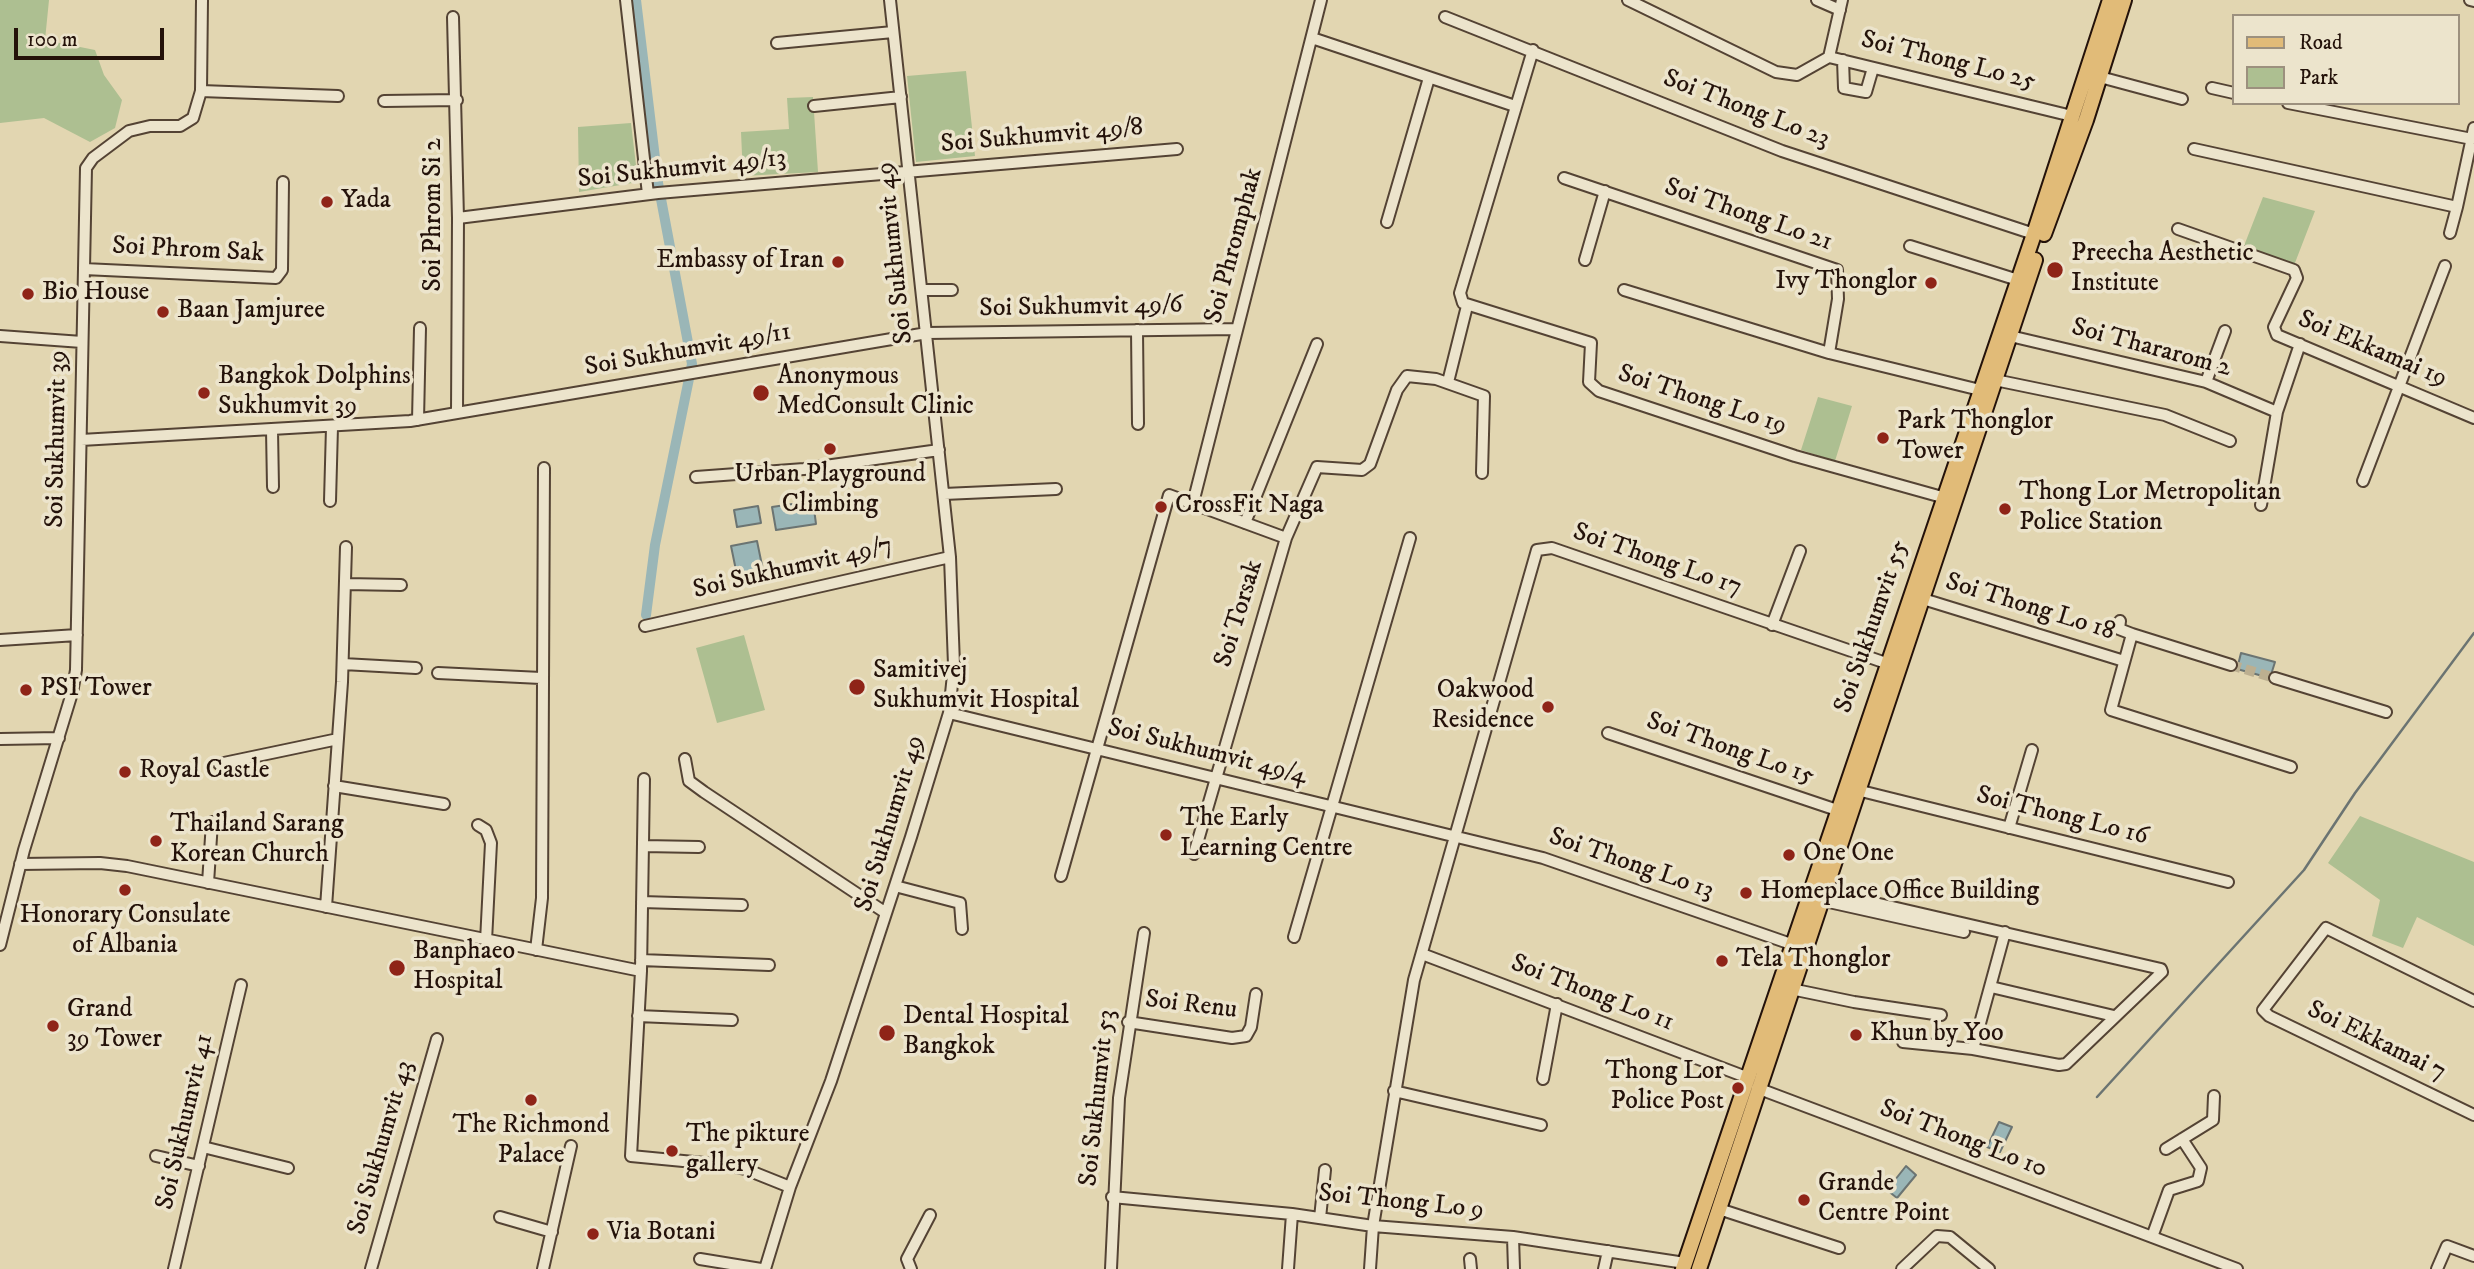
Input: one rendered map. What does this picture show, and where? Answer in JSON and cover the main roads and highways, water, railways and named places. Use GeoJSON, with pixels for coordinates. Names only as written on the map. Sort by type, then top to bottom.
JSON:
{"type":"FeatureCollection","features":[{"type":"Feature","properties":{"kind":"main road","name":"Soi Sukhumvit 55"},"geometry":{"type":"LineString","coordinates":[[1699,1268],[1791,989],[1798,946],[1851,788],[1886,663],[1916,596],[1989,388],[2079,118],[2110,0]]}},
{"type":"Feature","properties":{"kind":"main road","name":"Soi Sukhumvit 55"},"geometry":{"type":"LineString","coordinates":[[2079,118],[2100,77],[2124,0]]}},
{"type":"Feature","properties":{"kind":"main road","name":"Soi Sukhumvit 55"},"geometry":{"type":"LineString","coordinates":[[2005,335],[2018,280],[2038,236]]}},
{"type":"Feature","properties":{"kind":"main road","name":"Soi Sukhumvit 55"},"geometry":{"type":"LineString","coordinates":[[1851,788],[1901,666],[1916,596]]}},
{"type":"Feature","properties":{"kind":"main road"},"geometry":{"type":"LineString","coordinates":[[1886,663],[1901,666]]}},
{"type":"Feature","properties":{"kind":"main road","name":"Soi Sukhumvit 55"},"geometry":{"type":"LineString","coordinates":[[1684,1266],[1745,1077],[1821,896],[1843,813]]}},
{"type":"Feature","properties":{"kind":"main road"},"geometry":{"type":"LineString","coordinates":[[1745,1077],[1757,1088]]}},
{"type":"Feature","properties":{"kind":"main road"},"geometry":{"type":"LineString","coordinates":[[1684,1266],[1699,1268]]}},
{"type":"Feature","properties":{"kind":"water"},"geometry":{"type":"Polygon","coordinates":[[[813,501],[816,524],[776,530],[772,507],[813,501]]]}},
{"type":"Feature","properties":{"kind":"water"},"geometry":{"type":"Polygon","coordinates":[[[758,506],[761,523],[737,527],[734,510],[758,506]]]}},
{"type":"Feature","properties":{"kind":"water"},"geometry":{"type":"Polygon","coordinates":[[[757,541],[764,575],[738,580],[731,546],[757,541]]]}},
{"type":"Feature","properties":{"kind":"water"},"geometry":{"type":"Polygon","coordinates":[[[2241,653],[2275,662],[2270,678],[2237,669],[2241,653]]]}},
{"type":"Feature","properties":{"kind":"water"},"geometry":{"type":"Polygon","coordinates":[[[1999,1122],[2012,1127],[2000,1152],[1987,1147],[1999,1122]]]}},
{"type":"Feature","properties":{"kind":"water"},"geometry":{"type":"Polygon","coordinates":[[[1906,1166],[1916,1175],[1897,1198],[1887,1190],[1906,1166]]]}},
{"type":"Feature","properties":{"kind":"waterway"},"geometry":{"type":"LineString","coordinates":[[636,0],[658,183],[692,364],[655,545],[646,615]]}},
{"type":"Feature","properties":{"kind":"waterway"},"geometry":{"type":"LineString","coordinates":[[2097,1097],[2304,870],[2355,793],[2474,633]]}},
{"type":"Feature","properties":{"kind":"tunnel"},"geometry":{"type":"LineString","coordinates":[[2231,665],[2275,678]]}},
{"type":"Feature","properties":{"kind":"place","name":"Yada"},"geometry":{"type":"Point","coordinates":[327,202]}},
{"type":"Feature","properties":{"kind":"place","name":"Embassy of Iran"},"geometry":{"type":"Point","coordinates":[838,262]}},
{"type":"Feature","properties":{"kind":"place","name":"Preecha Aesthetic Institute"},"geometry":{"type":"Point","coordinates":[2055,270]}},
{"type":"Feature","properties":{"kind":"place","name":"Ivy Thonglor"},"geometry":{"type":"Point","coordinates":[1931,283]}},
{"type":"Feature","properties":{"kind":"place","name":"Bio House"},"geometry":{"type":"Point","coordinates":[28,294]}},
{"type":"Feature","properties":{"kind":"place","name":"Baan Jamjuree"},"geometry":{"type":"Point","coordinates":[163,312]}},
{"type":"Feature","properties":{"kind":"place","name":"Bangkok Dolphins Sukhumvit 39"},"geometry":{"type":"Point","coordinates":[204,393]}},
{"type":"Feature","properties":{"kind":"place","name":"Anonymous MedConsult Clinic"},"geometry":{"type":"Point","coordinates":[761,393]}},
{"type":"Feature","properties":{"kind":"place","name":"Park Thonglor Tower"},"geometry":{"type":"Point","coordinates":[1883,438]}},
{"type":"Feature","properties":{"kind":"place","name":"Urban Playground Climbing"},"geometry":{"type":"Point","coordinates":[830,449]}},
{"type":"Feature","properties":{"kind":"place","name":"CrossFit Naga"},"geometry":{"type":"Point","coordinates":[1161,507]}},
{"type":"Feature","properties":{"kind":"place","name":"Thong Lor Metropolitan Police Station"},"geometry":{"type":"Point","coordinates":[2005,509]}},
{"type":"Feature","properties":{"kind":"place","name":"Samitivej Sukhumvit Hospital"},"geometry":{"type":"Point","coordinates":[857,687]}},
{"type":"Feature","properties":{"kind":"place","name":"PSI Tower"},"geometry":{"type":"Point","coordinates":[26,690]}},
{"type":"Feature","properties":{"kind":"place","name":"Oakwood Residence"},"geometry":{"type":"Point","coordinates":[1548,707]}},
{"type":"Feature","properties":{"kind":"place","name":"Royal Castle"},"geometry":{"type":"Point","coordinates":[125,772]}},
{"type":"Feature","properties":{"kind":"place","name":"The Early Learning Centre"},"geometry":{"type":"Point","coordinates":[1166,835]}},
{"type":"Feature","properties":{"kind":"place","name":"Thailand Sarang Korean Church"},"geometry":{"type":"Point","coordinates":[156,841]}},
{"type":"Feature","properties":{"kind":"place","name":"One One"},"geometry":{"type":"Point","coordinates":[1789,855]}},
{"type":"Feature","properties":{"kind":"place","name":"Honorary Consulate of Albania"},"geometry":{"type":"Point","coordinates":[125,890]}},
{"type":"Feature","properties":{"kind":"place","name":"Homeplace Office Building"},"geometry":{"type":"Point","coordinates":[1746,893]}},
{"type":"Feature","properties":{"kind":"place","name":"Tela Thonglor"},"geometry":{"type":"Point","coordinates":[1722,961]}},
{"type":"Feature","properties":{"kind":"place","name":"Banphaeo Hospital"},"geometry":{"type":"Point","coordinates":[397,968]}},
{"type":"Feature","properties":{"kind":"place","name":"Grand 39 Tower"},"geometry":{"type":"Point","coordinates":[53,1026]}},
{"type":"Feature","properties":{"kind":"place","name":"Dental Hospital Bangkok"},"geometry":{"type":"Point","coordinates":[887,1033]}},
{"type":"Feature","properties":{"kind":"place","name":"Khun by Yoo"},"geometry":{"type":"Point","coordinates":[1856,1035]}},
{"type":"Feature","properties":{"kind":"place","name":"Thong Lor Police Post"},"geometry":{"type":"Point","coordinates":[1738,1088]}},
{"type":"Feature","properties":{"kind":"place","name":"The Richmond Palace"},"geometry":{"type":"Point","coordinates":[531,1100]}},
{"type":"Feature","properties":{"kind":"place","name":"The pikture gallery"},"geometry":{"type":"Point","coordinates":[672,1151]}},
{"type":"Feature","properties":{"kind":"place","name":"Grande Centre Point"},"geometry":{"type":"Point","coordinates":[1804,1200]}},
{"type":"Feature","properties":{"kind":"place","name":"Via Botani"},"geometry":{"type":"Point","coordinates":[593,1234]}}]}
